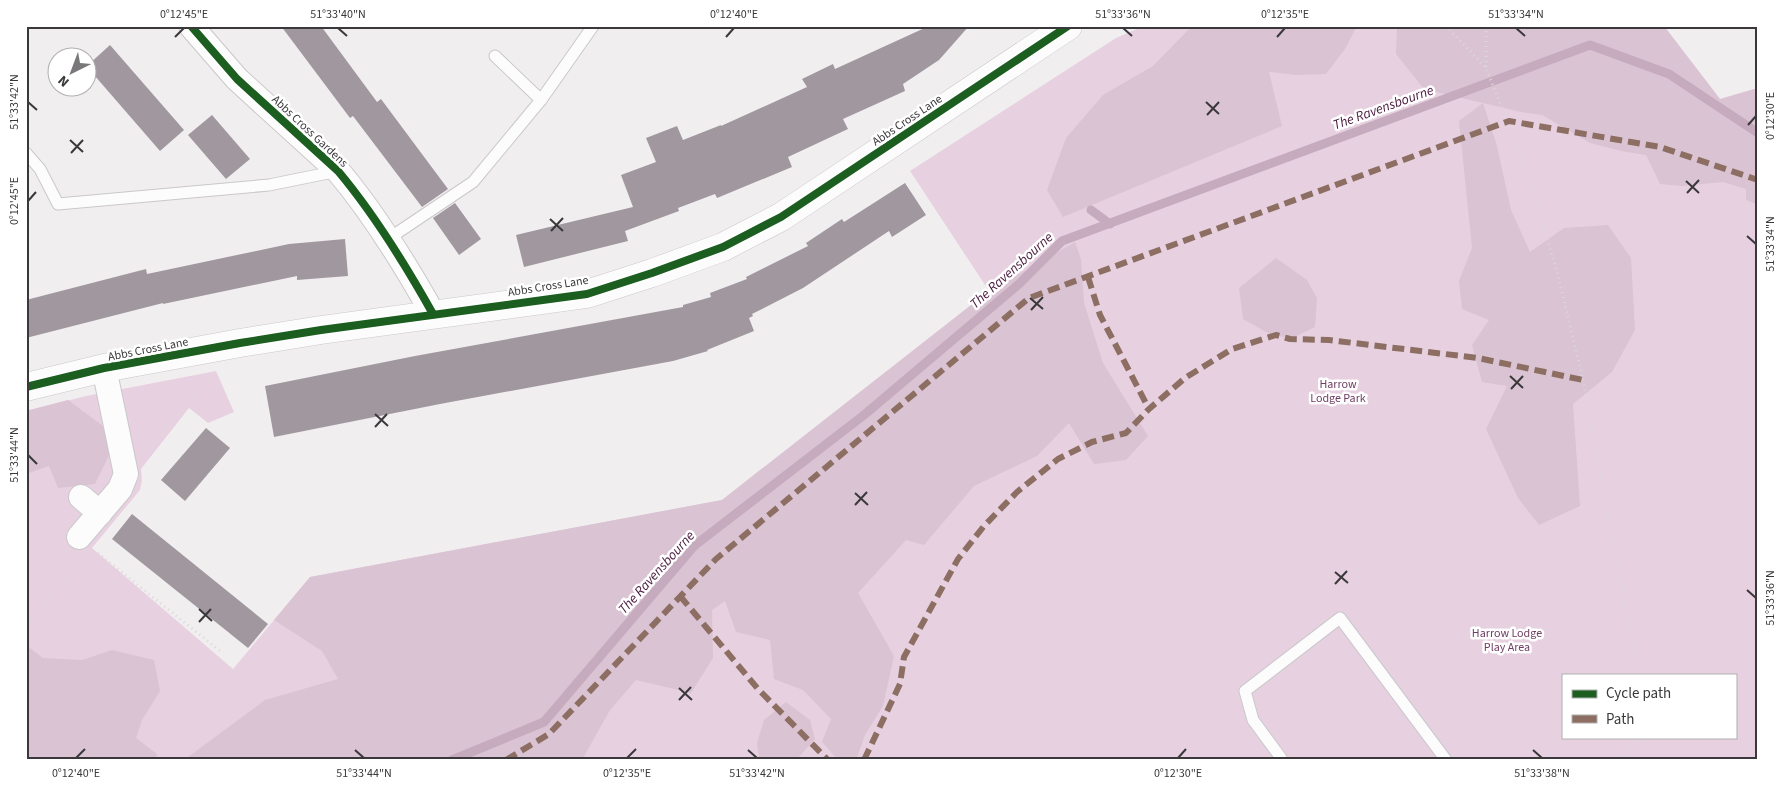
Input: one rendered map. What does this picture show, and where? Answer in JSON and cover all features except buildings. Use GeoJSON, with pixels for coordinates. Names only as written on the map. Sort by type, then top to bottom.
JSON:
{"type":"FeatureCollection","features":[{"type":"Feature","properties":{"kind":"street","name":"Abbs Cross Gardens"},"geometry":{"type":"LineString","coordinates":[[191,26],[237,79],[338,171],[388,239],[433,314]]}},
{"type":"Feature","properties":{"kind":"street","name":"Abbs Cross Lane"},"geometry":{"type":"LineString","coordinates":[[26,387],[104,368],[240,343],[433,314],[587,294],[652,273],[724,247],[781,217],[1067,26]]}},
{"type":"Feature","properties":{"kind":"street","name":"Abbs Cross Lane"},"geometry":{"type":"LineString","coordinates":[[104,368],[126,474]]}},
{"type":"Feature","properties":{"kind":"street"},"geometry":{"type":"LineString","coordinates":[[85,542],[100,513],[120,489],[126,474]]}},
{"type":"Feature","properties":{"kind":"street"},"geometry":{"type":"LineString","coordinates":[[81,497],[100,513]]}},
{"type":"Feature","properties":{"kind":"lane"},"geometry":{"type":"LineString","coordinates":[[388,239],[473,182],[541,100],[593,26]]}},
{"type":"Feature","properties":{"kind":"lane"},"geometry":{"type":"LineString","coordinates":[[495,56],[541,100]]}},
{"type":"Feature","properties":{"kind":"lane"},"geometry":{"type":"LineString","coordinates":[[26,153],[40,169],[58,204],[269,185],[338,171]]}},
{"type":"Feature","properties":{"kind":"lane"},"geometry":{"type":"LineString","coordinates":[[1278,760],[1281,758],[1252,720],[1245,691],[1340,618],[1446,760]]}},
{"type":"Feature","properties":{"kind":"path"},"geometry":{"type":"LineString","coordinates":[[1446,26],[1486,68]]}},
{"type":"Feature","properties":{"kind":"path"},"geometry":{"type":"LineString","coordinates":[[1486,26],[1486,68],[1509,121],[1534,194],[1558,276],[1583,380],[1638,674]]}},
{"type":"Feature","properties":{"kind":"path"},"geometry":{"type":"LineString","coordinates":[[126,474],[240,343]]}},
{"type":"Feature","properties":{"kind":"path"},"geometry":{"type":"LineString","coordinates":[[26,626],[85,542],[220,651]]}},
{"type":"Feature","properties":{"kind":"path"},"geometry":{"type":"LineString","coordinates":[[1626,760],[1634,738]]}},
{"type":"Feature","properties":{"kind":"green space","name":"Harrow Lodge Park"},"geometry":{"type":"Polygon","coordinates":[[[1144,26],[1664,26],[1720,99],[1758,88],[1758,760],[26,760],[26,411],[86,396],[216,371],[234,412],[208,423],[189,408],[141,469],[142,480],[140,490],[92,548],[233,669],[310,577],[722,500],[989,291],[910,171],[1116,38],[1144,26]]]}},
{"type":"Feature","properties":{"kind":"shaded area"},"geometry":{"type":"Polygon","coordinates":[[[1194,26],[1357,26],[1345,49],[1326,74],[1296,75],[1269,72],[1282,126],[1063,217],[1047,190],[1066,138],[1103,95],[1153,66],[1194,26]]]}},
{"type":"Feature","properties":{"kind":"shaded area"},"geometry":{"type":"Polygon","coordinates":[[[1397,26],[1664,26],[1720,99],[1758,88],[1758,205],[1746,200],[1746,189],[1723,182],[1682,186],[1660,184],[1646,155],[1590,143],[1542,115],[1521,112],[1424,89],[1396,54],[1397,26]]]}},
{"type":"Feature","properties":{"kind":"shaded area"},"geometry":{"type":"Polygon","coordinates":[[[1483,103],[1497,146],[1511,210],[1530,252],[1564,228],[1608,225],[1631,258],[1635,330],[1612,372],[1573,404],[1580,506],[1539,525],[1518,498],[1486,429],[1507,386],[1482,382],[1472,345],[1489,320],[1462,309],[1459,281],[1472,248],[1459,121],[1483,103]]]}},
{"type":"Feature","properties":{"kind":"shaded area"},"geometry":{"type":"Polygon","coordinates":[[[1075,242],[1081,259],[1084,303],[1103,363],[1148,436],[1126,460],[1094,464],[1069,423],[1037,456],[974,486],[924,545],[906,540],[858,593],[894,656],[883,706],[865,735],[856,760],[838,760],[822,742],[831,719],[803,690],[774,679],[770,640],[736,632],[725,601],[712,610],[713,658],[691,693],[636,680],[610,710],[582,760],[184,760],[265,700],[338,679],[322,651],[274,620],[310,577],[722,500],[989,291],[1075,242]]]}},
{"type":"Feature","properties":{"kind":"shaded area"},"geometry":{"type":"Polygon","coordinates":[[[1276,258],[1307,280],[1317,298],[1315,327],[1290,339],[1268,333],[1243,319],[1239,288],[1276,258]]]}},
{"type":"Feature","properties":{"kind":"shaded area"},"geometry":{"type":"Polygon","coordinates":[[[68,400],[103,426],[110,453],[95,484],[58,488],[49,466],[26,474],[26,411],[68,400]]]}},
{"type":"Feature","properties":{"kind":"shaded area"},"geometry":{"type":"Polygon","coordinates":[[[26,645],[43,658],[82,660],[112,650],[154,660],[160,691],[142,720],[136,738],[157,754],[156,760],[26,760],[26,645]]]}},
{"type":"Feature","properties":{"kind":"shaded area"},"geometry":{"type":"Polygon","coordinates":[[[786,702],[810,720],[815,739],[797,759],[761,760],[757,743],[764,720],[786,702]]]}},
{"type":"Feature","properties":{"kind":"waterway","name":"The Ravensbourne"},"geometry":{"type":"LineString","coordinates":[[452,760],[544,722],[694,546],[864,415],[1019,284],[1062,241],[1590,45],[1669,74],[1758,133]]}},
{"type":"Feature","properties":{"kind":"waterway"},"geometry":{"type":"LineString","coordinates":[[1091,210],[1110,224]]}},
{"type":"Feature","properties":{"kind":"marked path"},"geometry":{"type":"LineString","coordinates":[[506,760],[549,734],[716,559],[1029,298],[1509,121],[1660,147],[1758,180]]}},
{"type":"Feature","properties":{"kind":"marked path"},"geometry":{"type":"LineString","coordinates":[[1088,277],[1100,315],[1149,409]]}},
{"type":"Feature","properties":{"kind":"marked path"},"geometry":{"type":"LineString","coordinates":[[864,760],[900,684],[904,657],[958,559],[984,526],[1017,492],[1058,459],[1092,442],[1126,433],[1149,409],[1185,378],[1232,349],[1276,335],[1290,339],[1329,340],[1478,358],[1583,380]]}},
{"type":"Feature","properties":{"kind":"marked path"},"geometry":{"type":"LineString","coordinates":[[680,596],[758,689],[828,760]]}},
{"type":"Feature","properties":{"kind":"cycle path"},"geometry":{"type":"LineString","coordinates":[[191,26],[237,79],[338,171],[365,205],[389,240],[433,314]]}},
{"type":"Feature","properties":{"kind":"cycle path"},"geometry":{"type":"LineString","coordinates":[[26,387],[104,368],[240,343],[321,330],[587,294],[652,273],[723,247],[781,217],[1068,26]]}},
{"type":"Feature","properties":{"kind":"park label","name":"Harrow Lodge Play Area"},"geometry":{"type":"Point","coordinates":[1507,640]}}]}
